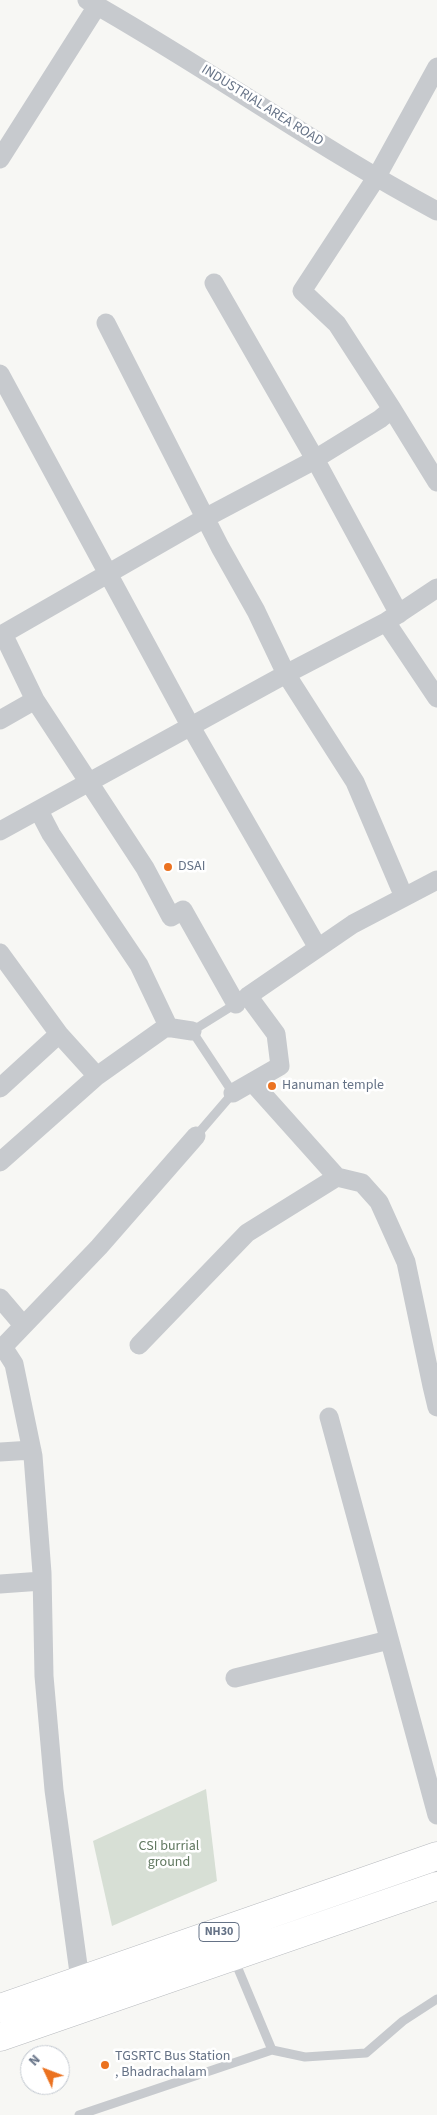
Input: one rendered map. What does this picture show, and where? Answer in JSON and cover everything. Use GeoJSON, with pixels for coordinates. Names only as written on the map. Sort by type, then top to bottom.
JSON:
{"type":"FeatureCollection","features":[{"type":"Feature","properties":{"kind":"highway","name":"NH30"},"geometry":{"type":"LineString","coordinates":[[0,2037],[437,1856]]}},
{"type":"Feature","properties":{"kind":"highway","name":"NH30"},"geometry":{"type":"LineString","coordinates":[[0,2008],[80,1980],[228,1944],[437,1886]]}},
{"type":"Feature","properties":{"kind":"street"},"geometry":{"type":"LineString","coordinates":[[0,159],[92,3]]}},
{"type":"Feature","properties":{"kind":"street","name":"INDUSTRIAL AREA ROAD"},"geometry":{"type":"LineString","coordinates":[[92,3],[153,38],[376,178],[437,211]]}},
{"type":"Feature","properties":{"kind":"street"},"geometry":{"type":"LineString","coordinates":[[437,66],[376,178],[302,291],[337,324],[437,482]]}},
{"type":"Feature","properties":{"kind":"street"},"geometry":{"type":"LineString","coordinates":[[214,283],[315,459],[392,618],[437,698]]}},
{"type":"Feature","properties":{"kind":"street"},"geometry":{"type":"LineString","coordinates":[[106,323],[256,611],[286,674],[355,782],[404,897]]}},
{"type":"Feature","properties":{"kind":"street"},"geometry":{"type":"LineString","coordinates":[[0,374],[191,727],[318,948]]}},
{"type":"Feature","properties":{"kind":"street"},"geometry":{"type":"LineString","coordinates":[[233,1093],[280,1066],[276,1034],[242,1000],[183,910],[171,917],[145,868],[35,700],[1,631],[315,459],[380,419],[392,409]]}},
{"type":"Feature","properties":{"kind":"street"},"geometry":{"type":"LineString","coordinates":[[0,831],[392,618],[437,588]]}},
{"type":"Feature","properties":{"kind":"street"},"geometry":{"type":"LineString","coordinates":[[0,720],[35,700]]}},
{"type":"Feature","properties":{"kind":"street"},"geometry":{"type":"LineString","coordinates":[[39,811],[51,834],[139,965],[169,1028]]}},
{"type":"Feature","properties":{"kind":"street"},"geometry":{"type":"LineString","coordinates":[[242,1000],[353,924],[437,880]]}},
{"type":"Feature","properties":{"kind":"street"},"geometry":{"type":"LineString","coordinates":[[0,953],[59,1034],[97,1076]]}},
{"type":"Feature","properties":{"kind":"street"},"geometry":{"type":"LineString","coordinates":[[0,1162],[97,1076],[166,1027],[192,1031]]}},
{"type":"Feature","properties":{"kind":"street"},"geometry":{"type":"LineString","coordinates":[[0,1088],[59,1034]]}},
{"type":"Feature","properties":{"kind":"street"},"geometry":{"type":"LineString","coordinates":[[252,1082],[337,1177],[362,1184],[379,1202],[406,1262],[437,1407]]}},
{"type":"Feature","properties":{"kind":"street"},"geometry":{"type":"LineString","coordinates":[[80,1980],[54,1790],[44,1676],[42,1581],[32,1450],[14,1364],[1,1347],[99,1247],[196,1136]]}},
{"type":"Feature","properties":{"kind":"street"},"geometry":{"type":"LineString","coordinates":[[139,1346],[247,1233],[337,1177]]}},
{"type":"Feature","properties":{"kind":"street"},"geometry":{"type":"LineString","coordinates":[[0,1298],[24,1325]]}},
{"type":"Feature","properties":{"kind":"street"},"geometry":{"type":"LineString","coordinates":[[329,1417],[437,1816]]}},
{"type":"Feature","properties":{"kind":"street"},"geometry":{"type":"LineString","coordinates":[[0,1452],[32,1450]]}},
{"type":"Feature","properties":{"kind":"street"},"geometry":{"type":"LineString","coordinates":[[0,1584],[42,1581]]}},
{"type":"Feature","properties":{"kind":"street"},"geometry":{"type":"LineString","coordinates":[[235,1678],[390,1640]]}},
{"type":"Feature","properties":{"kind":"lane"},"geometry":{"type":"LineString","coordinates":[[196,1136],[233,1093],[192,1031],[242,1000]]}},
{"type":"Feature","properties":{"kind":"lane"},"geometry":{"type":"LineString","coordinates":[[228,1944],[272,2050]]}},
{"type":"Feature","properties":{"kind":"lane"},"geometry":{"type":"LineString","coordinates":[[79,2115],[272,2050],[305,2057],[366,2052],[403,2020],[437,1998]]}},
{"type":"Feature","properties":{"kind":"green space","name":"CSI burrial ground"},"geometry":{"type":"Polygon","coordinates":[[[206,1789],[217,1881],[112,1926],[93,1841],[206,1789]]]}},
{"type":"Feature","properties":{"kind":"place","name":"DSAI"},"geometry":{"type":"Point","coordinates":[168,867]}},
{"type":"Feature","properties":{"kind":"place","name":"Hanuman temple"},"geometry":{"type":"Point","coordinates":[272,1086]}},
{"type":"Feature","properties":{"kind":"place","name":"TGSRTC Bus Station , Bhadrachalam"},"geometry":{"type":"Point","coordinates":[105,2065]}}]}
